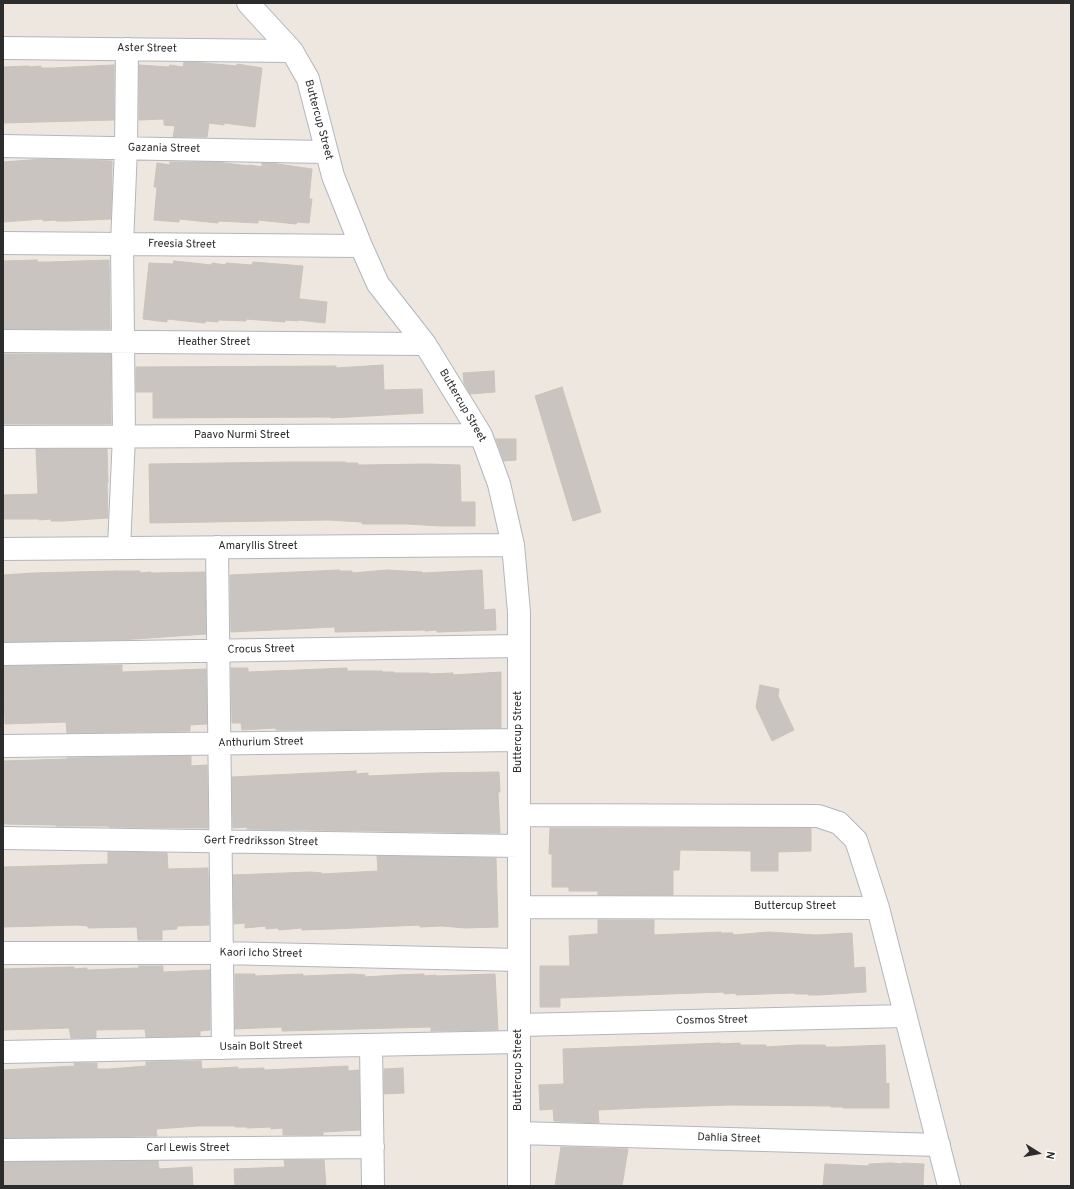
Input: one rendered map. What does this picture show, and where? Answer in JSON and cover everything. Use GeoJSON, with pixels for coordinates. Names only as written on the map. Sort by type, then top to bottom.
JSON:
{"type":"FeatureCollection","features":[{"type":"Feature","properties":{"kind":"street","name":"Buttercup Street"},"geometry":{"type":"LineString","coordinates":[[248,3],[292,51],[308,79],[333,176],[361,246],[378,284],[425,344],[481,435],[499,484],[513,545],[520,612],[519,1186]]}},
{"type":"Feature","properties":{"kind":"street","name":"Aster Street"},"geometry":{"type":"LineString","coordinates":[[3,48],[292,51]]}},
{"type":"Feature","properties":{"kind":"street"},"geometry":{"type":"LineString","coordinates":[[119,548],[124,436],[122,244],[126,148],[127,49]]}},
{"type":"Feature","properties":{"kind":"street","name":"Gazania Street"},"geometry":{"type":"LineString","coordinates":[[3,146],[326,152]]}},
{"type":"Feature","properties":{"kind":"street","name":"Freesia Street"},"geometry":{"type":"LineString","coordinates":[[3,243],[361,246]]}},
{"type":"Feature","properties":{"kind":"street","name":"Heather Street"},"geometry":{"type":"LineString","coordinates":[[3,341],[425,344]]}},
{"type":"Feature","properties":{"kind":"street","name":"Paavo Nurmi Street"},"geometry":{"type":"LineString","coordinates":[[3,437],[481,435]]}},
{"type":"Feature","properties":{"kind":"street","name":"Amaryllis Street"},"geometry":{"type":"LineString","coordinates":[[3,549],[513,545]]}},
{"type":"Feature","properties":{"kind":"street"},"geometry":{"type":"LineString","coordinates":[[217,547],[223,1048]]}},
{"type":"Feature","properties":{"kind":"street","name":"Crocus Street"},"geometry":{"type":"LineString","coordinates":[[3,654],[519,646]]}},
{"type":"Feature","properties":{"kind":"street","name":"Anthurium Street"},"geometry":{"type":"LineString","coordinates":[[3,746],[519,740]]}},
{"type":"Feature","properties":{"kind":"street"},"geometry":{"type":"LineString","coordinates":[[519,815],[818,816],[839,823],[856,840],[878,908],[949,1186]]}},
{"type":"Feature","properties":{"kind":"street","name":"Gert Fredriksson Street"},"geometry":{"type":"LineString","coordinates":[[3,838],[519,846]]}},
{"type":"Feature","properties":{"kind":"street","name":"Buttercup Street"},"geometry":{"type":"LineString","coordinates":[[519,907],[878,908]]}},
{"type":"Feature","properties":{"kind":"street","name":"Kaori Icho Street"},"geometry":{"type":"LineString","coordinates":[[3,953],[221,953],[519,960]]}},
{"type":"Feature","properties":{"kind":"street","name":"Cosmos Street"},"geometry":{"type":"LineString","coordinates":[[519,1033],[905,1016]]}},
{"type":"Feature","properties":{"kind":"street","name":"Usain Bolt Street"},"geometry":{"type":"LineString","coordinates":[[3,1052],[371,1045],[519,1033]]}},
{"type":"Feature","properties":{"kind":"street"},"geometry":{"type":"LineString","coordinates":[[371,1045],[373,1186]]}},
{"type":"Feature","properties":{"kind":"street","name":"Dahlia Street"},"geometry":{"type":"LineString","coordinates":[[519,1133],[939,1145]]}},
{"type":"Feature","properties":{"kind":"street","name":"Carl Lewis Street"},"geometry":{"type":"LineString","coordinates":[[3,1150],[373,1148]]}},
{"type":"Feature","properties":{"kind":"building"},"geometry":{"type":"Polygon","coordinates":[[[184,62],[237,66],[237,64],[262,68],[255,127],[224,123],[224,125],[209,123],[207,137],[173,137],[175,126],[164,125],[164,119],[139,120],[139,65],[169,67],[170,65],[183,67],[184,62]]]}},
{"type":"Feature","properties":{"kind":"building"},"geometry":{"type":"Polygon","coordinates":[[[114,65],[114,120],[3,123],[3,67],[41,66],[41,68],[53,68],[114,65]]]}},
{"type":"Feature","properties":{"kind":"building"},"geometry":{"type":"Polygon","coordinates":[[[44,159],[112,161],[111,219],[43,221],[43,219],[3,222],[3,162],[44,159]]]}},
{"type":"Feature","properties":{"kind":"building"},"geometry":{"type":"Polygon","coordinates":[[[170,162],[217,162],[262,167],[262,163],[271,163],[312,169],[309,199],[312,199],[309,223],[297,222],[296,224],[258,220],[258,223],[218,221],[218,223],[179,219],[179,222],[154,220],[157,187],[154,187],[157,163],[170,165],[170,162]]]}},
{"type":"Feature","properties":{"kind":"building"},"geometry":{"type":"Polygon","coordinates":[[[37,260],[37,262],[49,262],[109,260],[110,329],[3,329],[3,261],[37,260]]]}},
{"type":"Feature","properties":{"kind":"building"},"geometry":{"type":"Polygon","coordinates":[[[174,261],[212,265],[212,263],[226,265],[226,263],[252,265],[253,262],[303,266],[299,298],[327,302],[325,323],[298,320],[285,320],[285,322],[246,319],[246,321],[218,320],[218,322],[206,321],[205,323],[167,319],[167,322],[143,319],[149,263],[173,264],[174,261]]]}},
{"type":"Feature","properties":{"kind":"building"},"geometry":{"type":"Polygon","coordinates":[[[3,354],[111,354],[111,424],[3,424],[3,354]]]}},
{"type":"Feature","properties":{"kind":"building"},"geometry":{"type":"Polygon","coordinates":[[[383,365],[384,390],[422,389],[423,413],[331,418],[153,418],[153,392],[136,392],[136,367],[336,366],[336,368],[383,365]]]}},
{"type":"Feature","properties":{"kind":"building"},"geometry":{"type":"Polygon","coordinates":[[[494,371],[495,392],[470,394],[464,383],[463,373],[494,371]]]}},
{"type":"Feature","properties":{"kind":"building"},"geometry":{"type":"Polygon","coordinates":[[[562,387],[601,512],[573,521],[535,396],[562,387]]]}},
{"type":"Feature","properties":{"kind":"building"},"geometry":{"type":"Polygon","coordinates":[[[496,439],[516,439],[516,460],[504,461],[496,439]]]}},
{"type":"Feature","properties":{"kind":"building"},"geometry":{"type":"Polygon","coordinates":[[[36,449],[107,449],[108,518],[63,521],[51,521],[51,519],[3,519],[3,495],[38,494],[36,449]]]}},
{"type":"Feature","properties":{"kind":"building"},"geometry":{"type":"Polygon","coordinates":[[[346,462],[358,463],[358,465],[460,465],[461,502],[475,502],[475,526],[362,524],[362,522],[328,520],[150,523],[149,464],[346,462]]]}},
{"type":"Feature","properties":{"kind":"building"},"geometry":{"type":"Polygon","coordinates":[[[339,570],[352,571],[352,573],[387,570],[423,573],[482,570],[484,610],[495,609],[496,630],[437,632],[437,630],[425,630],[335,632],[335,627],[231,632],[230,575],[339,570]]]}},
{"type":"Feature","properties":{"kind":"building"},"geometry":{"type":"Polygon","coordinates":[[[140,571],[140,573],[205,572],[206,634],[121,640],[3,642],[3,575],[140,571]]]}},
{"type":"Feature","properties":{"kind":"building"},"geometry":{"type":"Polygon","coordinates":[[[122,665],[122,672],[206,669],[207,724],[190,725],[190,731],[67,733],[66,722],[5,724],[3,666],[122,665]]]}},
{"type":"Feature","properties":{"kind":"building"},"geometry":{"type":"Polygon","coordinates":[[[231,668],[248,668],[248,672],[347,668],[347,671],[382,671],[394,673],[429,674],[453,673],[453,675],[501,672],[501,728],[276,730],[276,728],[242,730],[241,723],[232,723],[231,668]]]}},
{"type":"Feature","properties":{"kind":"building"},"geometry":{"type":"Polygon","coordinates":[[[760,685],[779,689],[778,696],[794,730],[772,741],[756,707],[760,685]]]}},
{"type":"Feature","properties":{"kind":"building"},"geometry":{"type":"Polygon","coordinates":[[[191,756],[191,766],[207,765],[208,828],[3,824],[3,761],[67,758],[191,756]]]}},
{"type":"Feature","properties":{"kind":"building"},"geometry":{"type":"Polygon","coordinates":[[[356,771],[356,774],[368,773],[368,776],[499,772],[500,792],[498,792],[500,833],[247,829],[247,827],[233,828],[232,777],[356,771]]]}},
{"type":"Feature","properties":{"kind":"building"},"geometry":{"type":"Polygon","coordinates":[[[550,828],[811,828],[811,851],[778,852],[778,871],[751,871],[751,851],[680,850],[679,870],[673,870],[673,895],[598,895],[598,891],[569,891],[569,887],[552,887],[552,854],[549,854],[550,828]]]}},
{"type":"Feature","properties":{"kind":"building"},"geometry":{"type":"Polygon","coordinates":[[[108,852],[167,853],[168,869],[208,868],[209,925],[177,926],[177,929],[162,930],[162,940],[138,940],[137,927],[88,928],[88,926],[77,925],[3,927],[3,867],[108,864],[108,852]]]}},
{"type":"Feature","properties":{"kind":"building"},"geometry":{"type":"Polygon","coordinates":[[[377,856],[496,858],[498,927],[420,927],[420,925],[279,930],[278,928],[266,929],[266,926],[245,928],[245,923],[234,924],[233,875],[310,872],[322,874],[378,871],[377,856]]]}},
{"type":"Feature","properties":{"kind":"building"},"geometry":{"type":"Polygon","coordinates":[[[598,920],[654,920],[654,935],[721,932],[733,933],[733,935],[769,932],[816,935],[852,933],[854,968],[865,967],[866,992],[819,995],[795,993],[736,995],[736,993],[724,994],[724,992],[560,998],[560,1007],[540,1007],[540,966],[570,966],[569,936],[598,934],[598,920]]]}},
{"type":"Feature","properties":{"kind":"building"},"geometry":{"type":"Polygon","coordinates":[[[139,966],[163,966],[163,972],[210,970],[210,1030],[200,1031],[200,1036],[146,1037],[145,1029],[96,1030],[96,1038],[71,1038],[69,1028],[3,1030],[3,969],[74,967],[74,969],[87,968],[87,970],[139,968],[139,966]]]}},
{"type":"Feature","properties":{"kind":"building"},"geometry":{"type":"Polygon","coordinates":[[[235,974],[255,974],[255,976],[303,974],[303,976],[352,974],[365,975],[365,977],[424,974],[424,976],[436,976],[495,974],[498,1030],[431,1031],[431,1027],[282,1031],[282,1027],[235,1029],[235,974]]]}},
{"type":"Feature","properties":{"kind":"building"},"geometry":{"type":"Polygon","coordinates":[[[720,1043],[766,1045],[766,1047],[797,1045],[825,1045],[826,1047],[837,1047],[885,1045],[886,1084],[889,1083],[889,1108],[730,1105],[598,1110],[599,1123],[554,1121],[553,1109],[540,1110],[539,1085],[564,1084],[563,1049],[720,1043]]]}},
{"type":"Feature","properties":{"kind":"building"},"geometry":{"type":"Polygon","coordinates":[[[201,1061],[202,1069],[238,1067],[238,1069],[264,1068],[264,1070],[348,1066],[348,1071],[359,1070],[360,1130],[323,1132],[323,1135],[283,1135],[283,1128],[271,1129],[271,1127],[247,1128],[235,1126],[198,1126],[156,1129],[157,1136],[3,1138],[3,1070],[75,1066],[74,1063],[97,1063],[97,1069],[109,1069],[146,1066],[146,1062],[201,1061]]]}},
{"type":"Feature","properties":{"kind":"building"},"geometry":{"type":"Polygon","coordinates":[[[403,1068],[404,1093],[384,1094],[384,1069],[403,1068]]]}},
{"type":"Feature","properties":{"kind":"building"},"geometry":{"type":"Polygon","coordinates":[[[561,1147],[628,1149],[622,1186],[555,1186],[561,1147]]]}},
{"type":"Feature","properties":{"kind":"building"},"geometry":{"type":"Polygon","coordinates":[[[284,1160],[324,1160],[326,1186],[235,1186],[234,1169],[285,1167],[284,1160]]]}},
{"type":"Feature","properties":{"kind":"building"},"geometry":{"type":"Polygon","coordinates":[[[158,1161],[159,1169],[192,1167],[193,1186],[3,1186],[3,1162],[158,1161]]]}},
{"type":"Feature","properties":{"kind":"building"},"geometry":{"type":"Polygon","coordinates":[[[825,1164],[869,1166],[869,1164],[924,1164],[923,1186],[823,1186],[825,1164]]]}}]}
